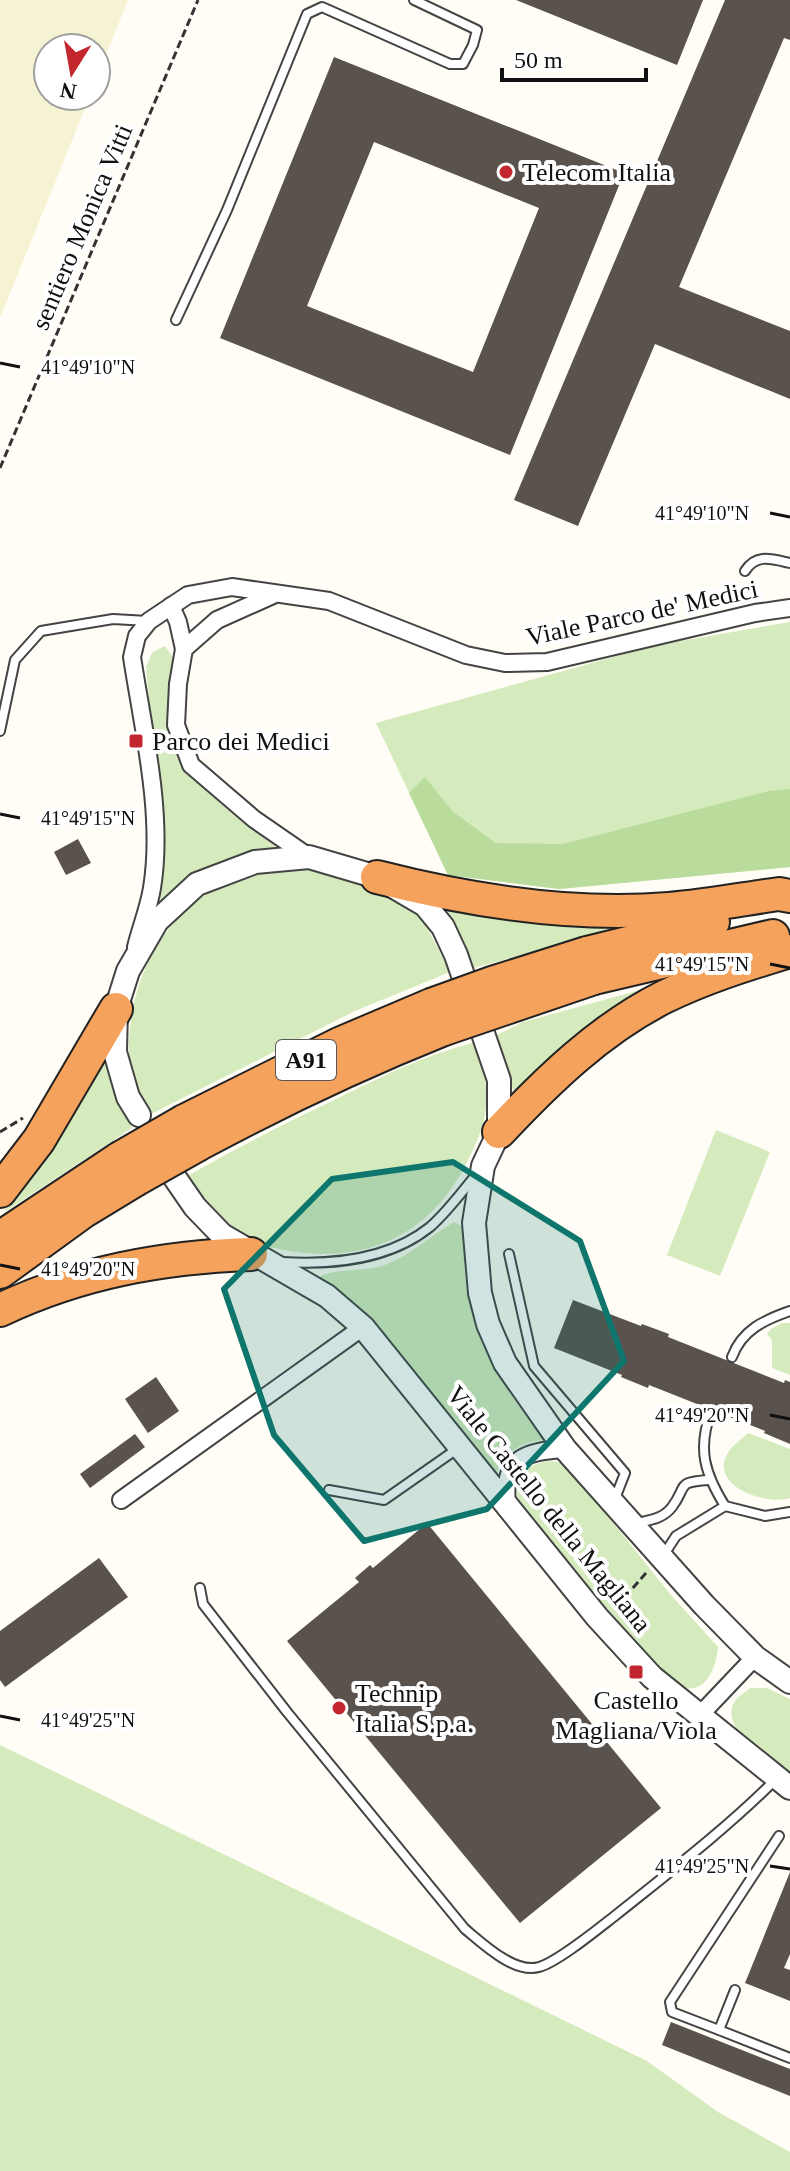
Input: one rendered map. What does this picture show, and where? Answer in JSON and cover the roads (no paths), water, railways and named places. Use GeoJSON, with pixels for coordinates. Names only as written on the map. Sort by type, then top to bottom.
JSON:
{"type":"FeatureCollection","features":[{"type":"Feature","properties":{"kind":"highway"},"geometry":{"type":"LineString","coordinates":[[377,877],[425,890],[480,899],[598,910],[669,909],[779,894],[790,896]]}},
{"type":"Feature","properties":{"kind":"highway","name":"A91"},"geometry":{"type":"LineString","coordinates":[[0,1238],[191,1132],[352,1067],[437,1017],[591,966],[678,929],[790,905]]}},
{"type":"Feature","properties":{"kind":"highway","name":"A91"},"geometry":{"type":"LineString","coordinates":[[591,966],[688,954],[790,932]]}},
{"type":"Feature","properties":{"kind":"highway"},"geometry":{"type":"LineString","coordinates":[[499,1132],[564,1068],[609,1031],[648,1006],[723,971],[790,951]]}},
{"type":"Feature","properties":{"kind":"highway"},"geometry":{"type":"LineString","coordinates":[[0,1191],[39,1140],[116,1009]]}},
{"type":"Feature","properties":{"kind":"highway","name":"A91"},"geometry":{"type":"LineString","coordinates":[[0,1272],[84,1211],[128,1169]]}},
{"type":"Feature","properties":{"kind":"highway"},"geometry":{"type":"LineString","coordinates":[[0,1310],[38,1292],[99,1273],[196,1256],[261,1257]]}},
{"type":"Feature","properties":{"kind":"street","name":"Viale Parco de' Medici"},"geometry":{"type":"LineString","coordinates":[[149,621],[188,595],[232,587],[329,601],[466,655],[505,663],[547,662],[755,613],[790,608]]}},
{"type":"Feature","properties":{"kind":"street"},"geometry":{"type":"LineString","coordinates":[[184,649],[217,620],[274,594]]}},
{"type":"Feature","properties":{"kind":"street"},"geometry":{"type":"LineString","coordinates":[[171,606],[184,649],[176,725],[191,765],[254,819],[309,857],[377,877],[425,905],[443,927],[456,955],[499,1080],[499,1132]]}},
{"type":"Feature","properties":{"kind":"street"},"geometry":{"type":"LineString","coordinates":[[139,1115],[128,1097],[115,1052],[116,1009],[152,889],[156,846],[132,657],[137,636],[149,621]]}},
{"type":"Feature","properties":{"kind":"street"},"geometry":{"type":"LineString","coordinates":[[128,971],[157,921],[197,884],[255,862],[309,857]]}},
{"type":"Feature","properties":{"kind":"street","name":"Viale Castello della Magliana"},"geometry":{"type":"LineString","coordinates":[[499,1132],[483,1166],[474,1223],[480,1293],[488,1324],[505,1363],[565,1449],[704,1605],[755,1657],[790,1682]]}},
{"type":"Feature","properties":{"kind":"street","name":"Viale Castello della Magliana"},"geometry":{"type":"LineString","coordinates":[[175,1178],[195,1207],[222,1235],[327,1296],[363,1327],[597,1617],[652,1677],[783,1783]]}},
{"type":"Feature","properties":{"kind":"street"},"geometry":{"type":"LineString","coordinates":[[121,1500],[363,1327]]}},
{"type":"Feature","properties":{"kind":"street"},"geometry":{"type":"LineString","coordinates":[[507,1504],[505,1487],[509,1472],[520,1457],[538,1450],[565,1449]]}},
{"type":"Feature","properties":{"kind":"street"},"geometry":{"type":"LineString","coordinates":[[699,1716],[755,1657]]}},
{"type":"Feature","properties":{"kind":"lane"},"geometry":{"type":"LineString","coordinates":[[176,320],[227,210],[307,14],[322,7],[450,64],[463,64],[477,30],[414,0]]}},
{"type":"Feature","properties":{"kind":"lane"},"geometry":{"type":"LineString","coordinates":[[745,571],[751,562],[764,557],[790,563]]}},
{"type":"Feature","properties":{"kind":"lane"},"geometry":{"type":"LineString","coordinates":[[0,731],[15,660],[41,631],[113,619],[149,621]]}},
{"type":"Feature","properties":{"kind":"lane"},"geometry":{"type":"LineString","coordinates":[[261,1257],[314,1264],[359,1259],[399,1246],[430,1227],[455,1202],[483,1166]]}},
{"type":"Feature","properties":{"kind":"lane"},"geometry":{"type":"LineString","coordinates":[[509,1254],[534,1366],[625,1473],[613,1501]]}},
{"type":"Feature","properties":{"kind":"lane"},"geometry":{"type":"LineString","coordinates":[[732,1357],[736,1345],[759,1322],[790,1311]]}},
{"type":"Feature","properties":{"kind":"lane"},"geometry":{"type":"LineString","coordinates":[[711,1412],[704,1461],[709,1480],[725,1506],[765,1516],[790,1512]]}},
{"type":"Feature","properties":{"kind":"lane"},"geometry":{"type":"LineString","coordinates":[[329,1490],[384,1500],[461,1446]]}},
{"type":"Feature","properties":{"kind":"lane"},"geometry":{"type":"LineString","coordinates":[[634,1524],[659,1518],[672,1507],[679,1490],[689,1481],[709,1480]]}},
{"type":"Feature","properties":{"kind":"lane"},"geometry":{"type":"LineString","coordinates":[[664,1558],[676,1536],[725,1506]]}},
{"type":"Feature","properties":{"kind":"lane"},"geometry":{"type":"LineString","coordinates":[[200,1588],[203,1604],[222,1629],[465,1929],[497,1956],[526,1967],[539,1967],[588,1937],[783,1783]]}},
{"type":"Feature","properties":{"kind":"lane"},"geometry":{"type":"LineString","coordinates":[[779,1836],[670,2002],[672,2012],[790,2058]]}},
{"type":"Feature","properties":{"kind":"lane"},"geometry":{"type":"LineString","coordinates":[[719,2030],[735,1990]]}},
{"type":"Feature","properties":{"kind":"place","name":"Telecom Italia"},"geometry":{"type":"Point","coordinates":[506,172]}},
{"type":"Feature","properties":{"kind":"place","name":"Parco dei Medici"},"geometry":{"type":"Point","coordinates":[136,741]}},
{"type":"Feature","properties":{"kind":"place","name":"Castello Magliana/Viola"},"geometry":{"type":"Point","coordinates":[636,1672]}},
{"type":"Feature","properties":{"kind":"place","name":"Technip Italia S.p.a."},"geometry":{"type":"Point","coordinates":[339,1708]}}]}
